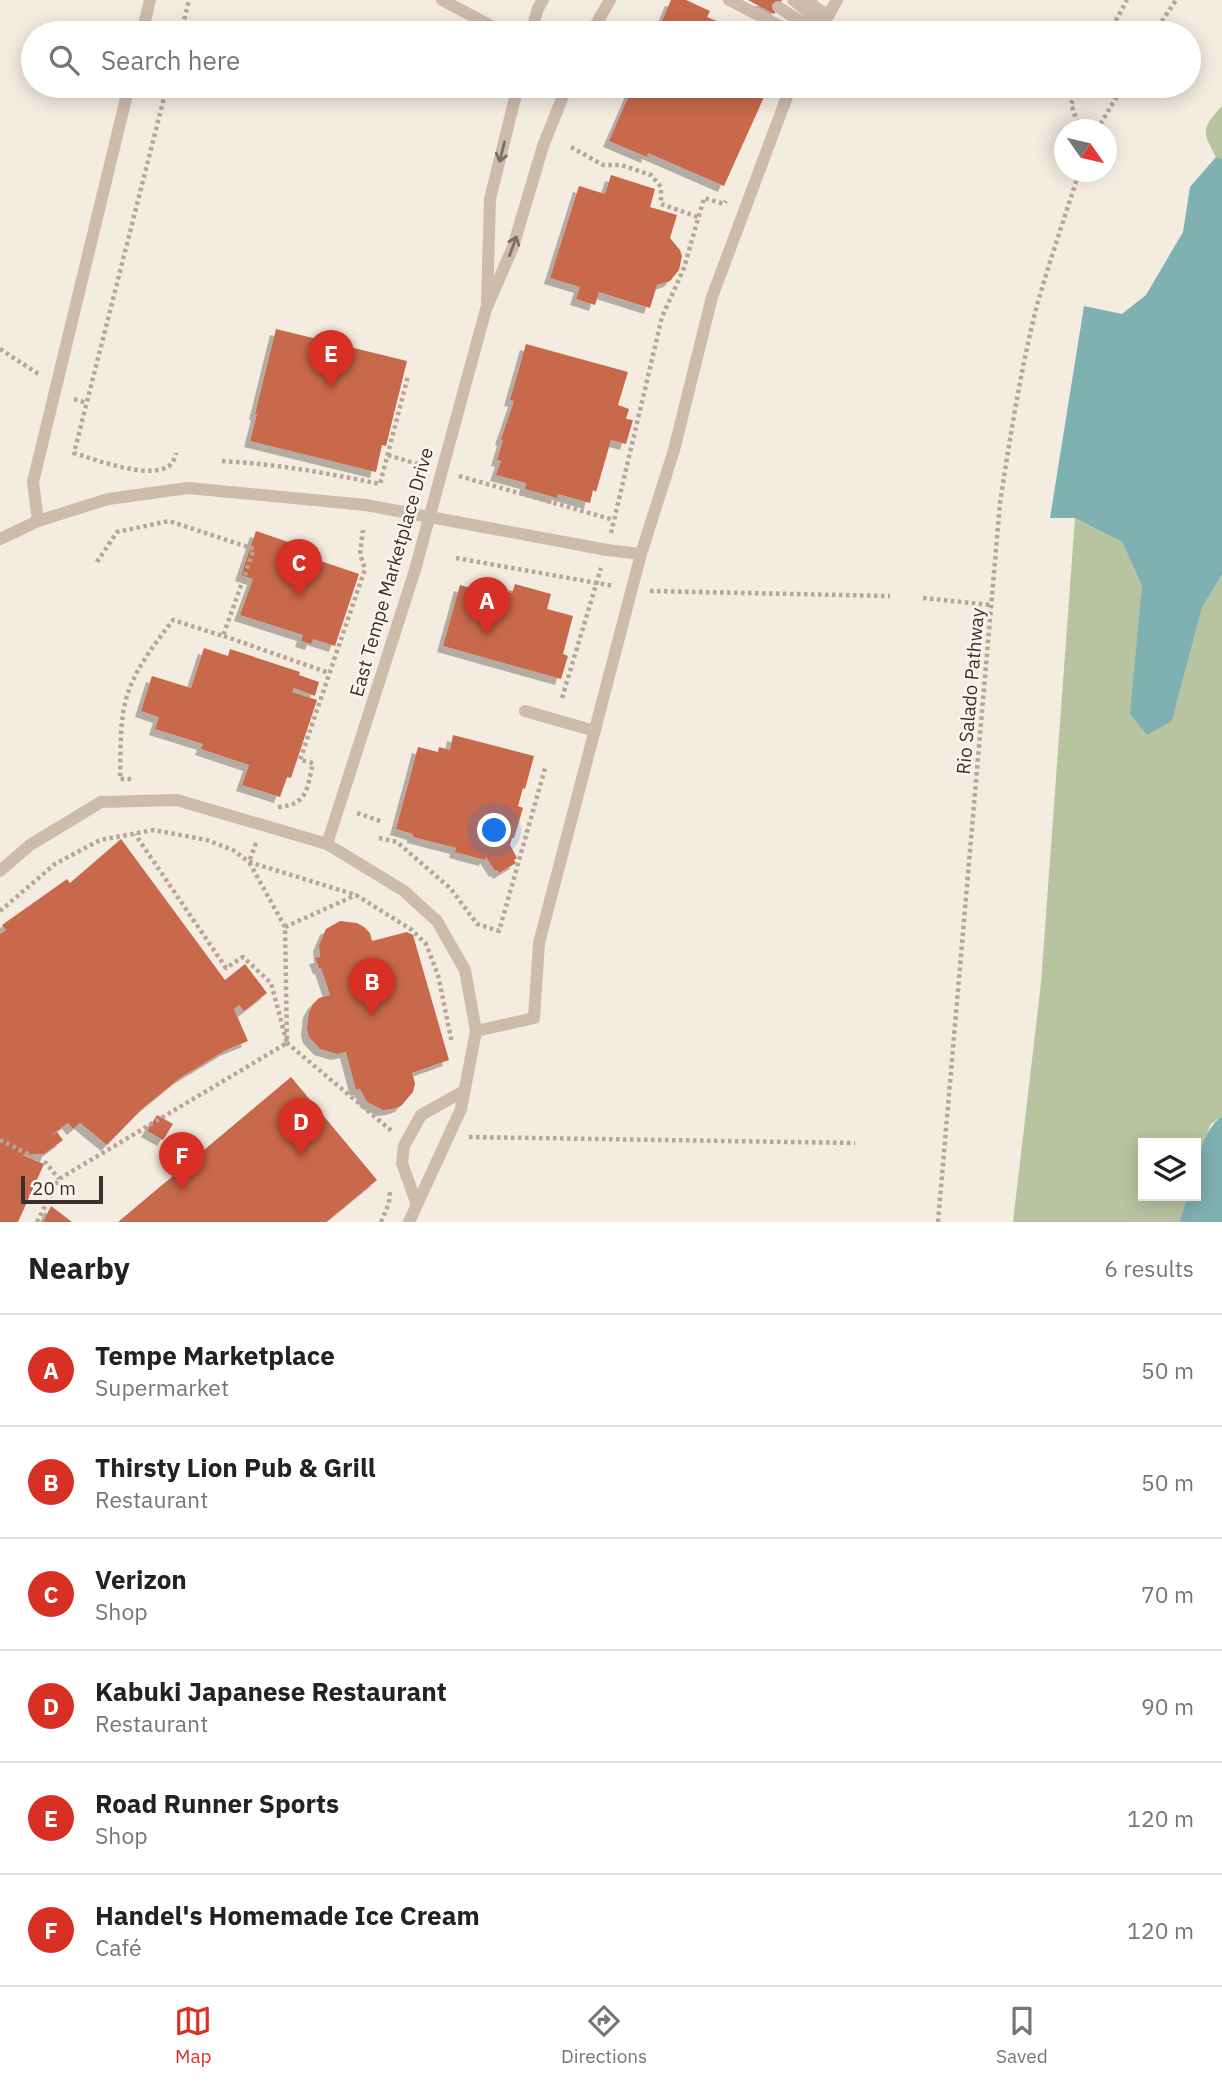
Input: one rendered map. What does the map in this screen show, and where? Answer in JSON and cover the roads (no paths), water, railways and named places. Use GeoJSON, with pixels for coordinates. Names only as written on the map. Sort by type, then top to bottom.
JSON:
{"type":"FeatureCollection","features":[{"type":"Feature","properties":{"kind":"lane"},"geometry":{"type":"LineString","coordinates":[[145,21],[150,0]]}},
{"type":"Feature","properties":{"kind":"lane"},"geometry":{"type":"LineString","coordinates":[[442,0],[482,21]]}},
{"type":"Feature","properties":{"kind":"lane"},"geometry":{"type":"LineString","coordinates":[[534,21],[543,0]]}},
{"type":"Feature","properties":{"kind":"lane"},"geometry":{"type":"LineString","coordinates":[[598,21],[610,0]]}},
{"type":"Feature","properties":{"kind":"lane"},"geometry":{"type":"LineString","coordinates":[[729,0],[770,21]]}},
{"type":"Feature","properties":{"kind":"lane"},"geometry":{"type":"LineString","coordinates":[[793,0],[817,21]]}},
{"type":"Feature","properties":{"kind":"lane"},"geometry":{"type":"LineString","coordinates":[[809,0],[821,21]]}},
{"type":"Feature","properties":{"kind":"lane"},"geometry":{"type":"LineString","coordinates":[[826,21],[837,0]]}},
{"type":"Feature","properties":{"kind":"lane"},"geometry":{"type":"LineString","coordinates":[[778,6],[812,21]]}},
{"type":"Feature","properties":{"kind":"lane"},"geometry":{"type":"LineString","coordinates":[[38,521],[33,482],[126,98]]}},
{"type":"Feature","properties":{"kind":"lane","name":"East Tempe Marketplace Drive"},"geometry":{"type":"LineString","coordinates":[[486,309],[490,199],[515,98]]}},
{"type":"Feature","properties":{"kind":"lane","name":"East Tempe Marketplace Drive"},"geometry":{"type":"LineString","coordinates":[[327,844],[415,570],[486,309],[513,247],[543,146],[562,98]]}},
{"type":"Feature","properties":{"kind":"lane"},"geometry":{"type":"LineString","coordinates":[[476,1031],[534,1018],[539,943],[641,554],[674,450],[712,297],[787,98]]}},
{"type":"Feature","properties":{"kind":"lane"},"geometry":{"type":"LineString","coordinates":[[0,540],[38,521],[108,499],[188,488],[366,505],[641,554]]}},
{"type":"Feature","properties":{"kind":"lane"},"geometry":{"type":"LineString","coordinates":[[525,711],[595,731]]}},
{"type":"Feature","properties":{"kind":"lane"},"geometry":{"type":"LineString","coordinates":[[0,871],[30,845],[101,802],[177,800],[327,844],[404,891],[437,921],[465,970],[476,1031],[461,1109],[409,1222]]}},
{"type":"Feature","properties":{"kind":"lane"},"geometry":{"type":"LineString","coordinates":[[417,1205],[402,1163],[404,1146],[421,1115],[464,1091]]}},
{"type":"Feature","properties":{"kind":"water"},"geometry":{"type":"Polygon","coordinates":[[[1216,157],[1222,159],[1222,574],[1202,608],[1172,721],[1147,735],[1130,714],[1142,586],[1122,542],[1075,518],[1050,518],[1084,306],[1122,314],[1146,295],[1183,232],[1190,187],[1216,157]]]}},
{"type":"Feature","properties":{"kind":"water"},"geometry":{"type":"Polygon","coordinates":[[[1222,1116],[1222,1222],[1179,1222],[1186,1201],[1201,1201],[1201,1150],[1214,1123],[1222,1116]]]}},
{"type":"Feature","properties":{"kind":"place","name":"Road Runner Sports"},"geometry":{"type":"Point","coordinates":[331,388]}},
{"type":"Feature","properties":{"kind":"place","name":"Verizon"},"geometry":{"type":"Point","coordinates":[299,597]}},
{"type":"Feature","properties":{"kind":"place","name":"Tempe Marketplace"},"geometry":{"type":"Point","coordinates":[487,635]}},
{"type":"Feature","properties":{"kind":"place","name":"Thirsty Lion Pub & Grill"},"geometry":{"type":"Point","coordinates":[372,1016]}},
{"type":"Feature","properties":{"kind":"place","name":"Kabuki Japanese Restaurant"},"geometry":{"type":"Point","coordinates":[301,1156]}},
{"type":"Feature","properties":{"kind":"place","name":"Handel's Homemade Ice Cream"},"geometry":{"type":"Point","coordinates":[182,1190]}}]}
